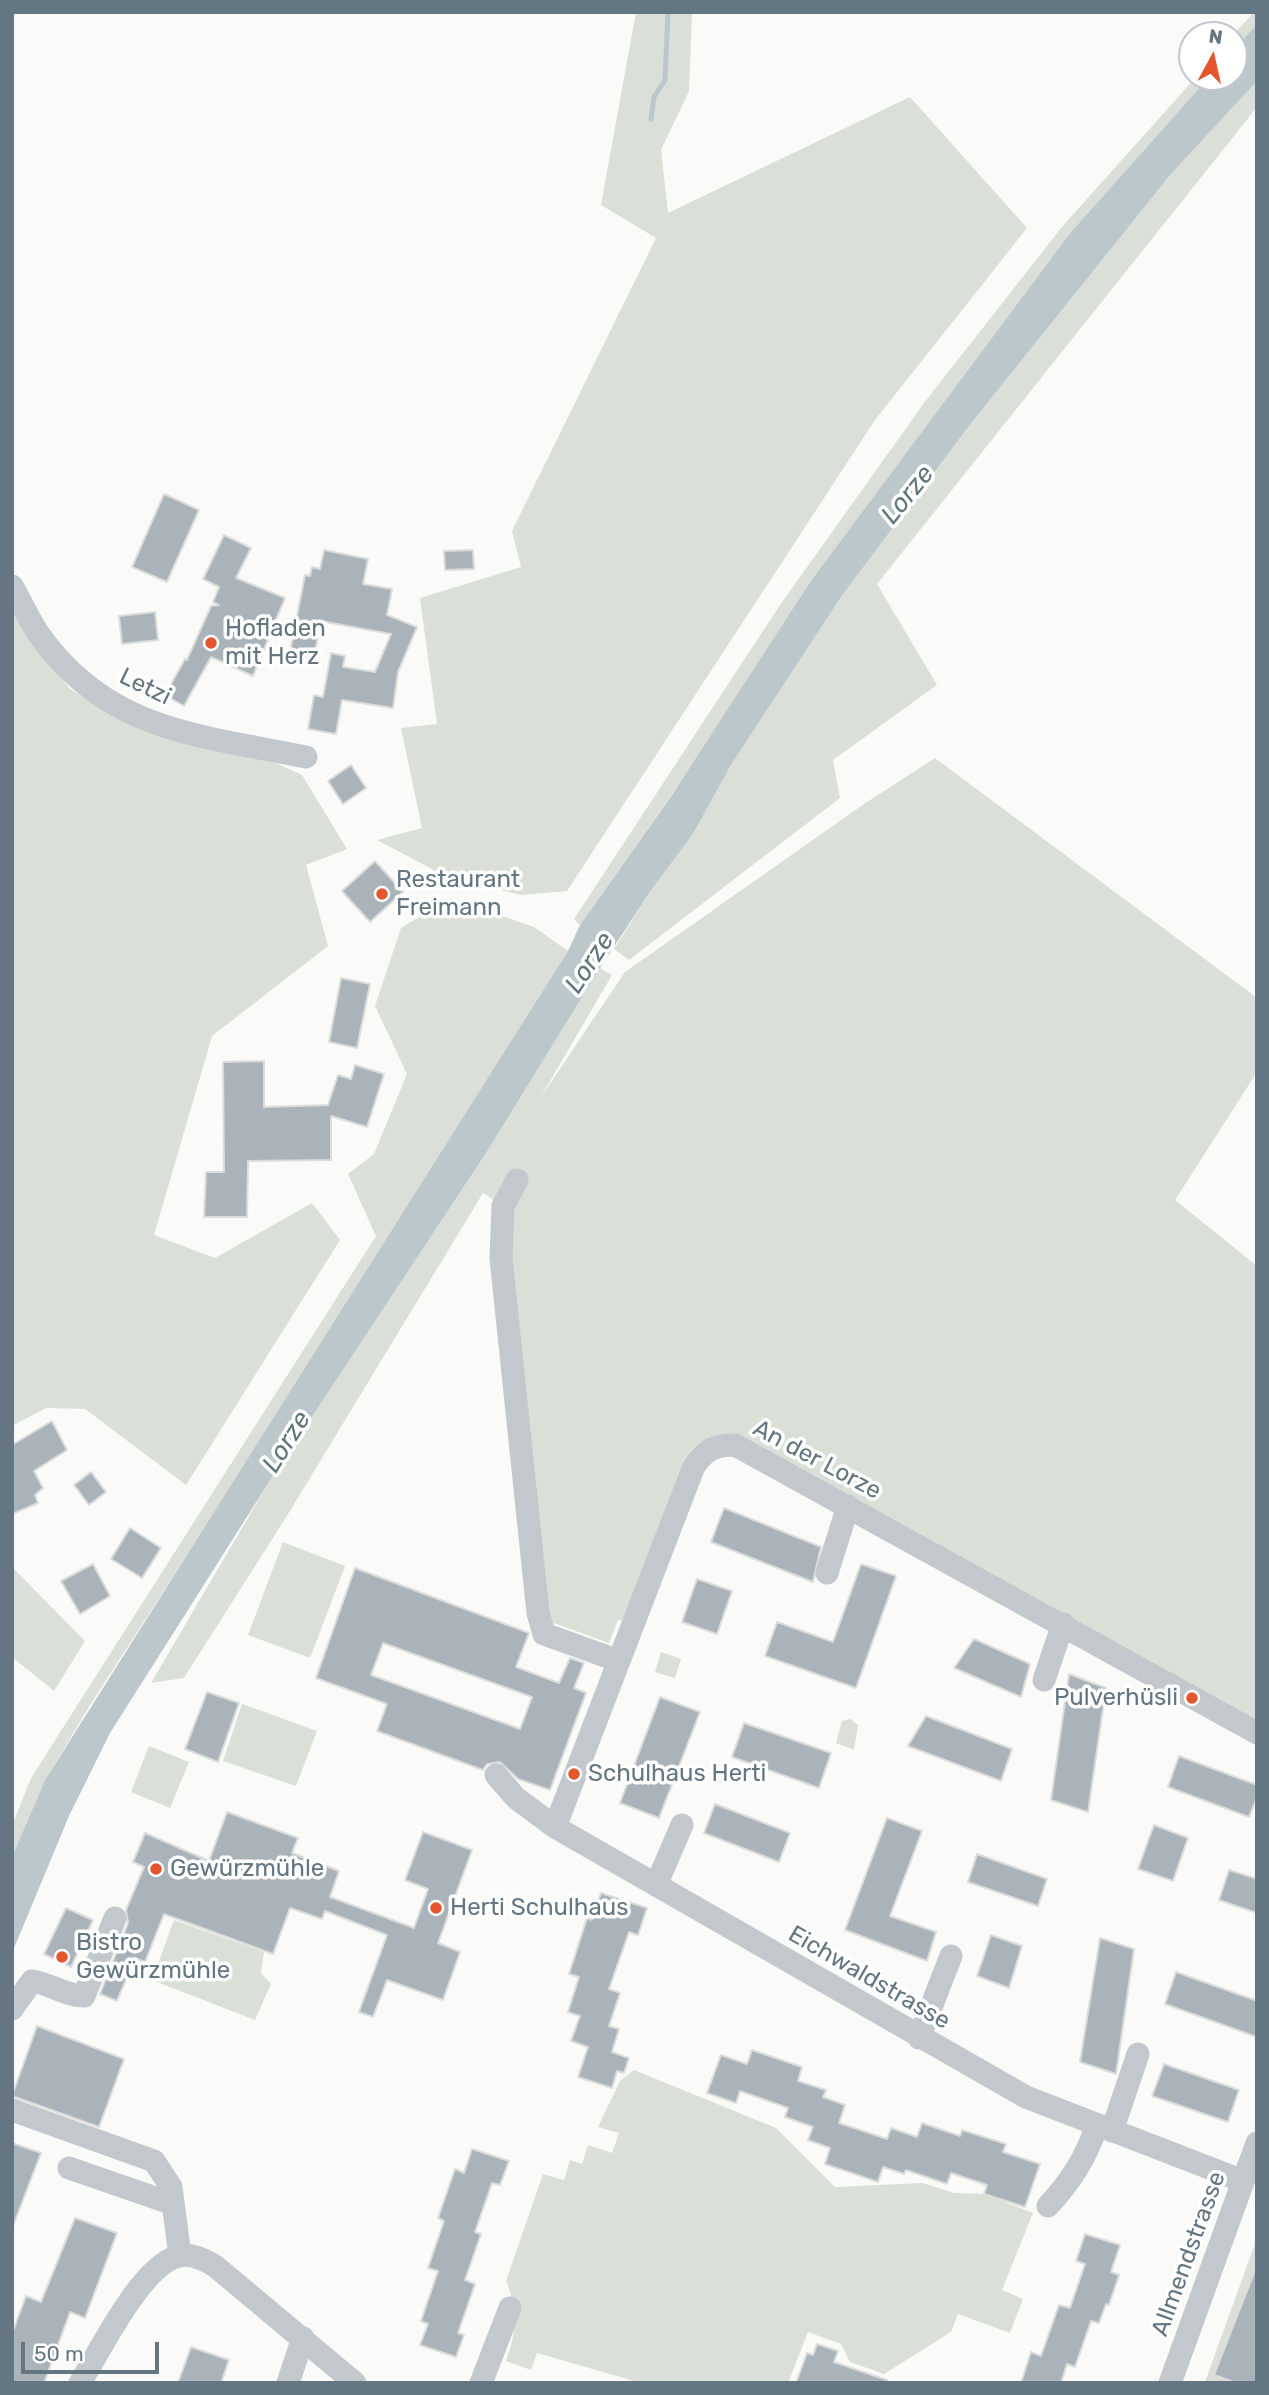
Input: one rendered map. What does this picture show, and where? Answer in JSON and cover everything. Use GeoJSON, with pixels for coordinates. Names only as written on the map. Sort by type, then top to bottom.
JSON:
{"type":"FeatureCollection","features":[{"type":"Feature","properties":{"kind":"street","name":"Letzi"},"geometry":{"type":"LineString","coordinates":[[12,586],[38,633],[82,683],[126,713],[177,731],[306,757]]}},
{"type":"Feature","properties":{"kind":"street"},"geometry":{"type":"LineString","coordinates":[[517,1180],[503,1206],[501,1258],[538,1613],[544,1634],[619,1661]]}},
{"type":"Feature","properties":{"kind":"street","name":"An der Lorze"},"geometry":{"type":"LineString","coordinates":[[555,1827],[694,1466],[703,1453],[718,1445],[735,1445],[1257,1733]]}},
{"type":"Feature","properties":{"kind":"street"},"geometry":{"type":"LineString","coordinates":[[827,1573],[848,1506]]}},
{"type":"Feature","properties":{"kind":"street"},"geometry":{"type":"LineString","coordinates":[[1044,1680],[1063,1624]]}},
{"type":"Feature","properties":{"kind":"street","name":"Eichwaldstrasse"},"geometry":{"type":"LineString","coordinates":[[496,1775],[516,1798],[555,1827],[657,1883],[919,2038],[1026,2097],[1243,2181]]}},
{"type":"Feature","properties":{"kind":"street"},"geometry":{"type":"LineString","coordinates":[[657,1883],[682,1825]]}},
{"type":"Feature","properties":{"kind":"street"},"geometry":{"type":"LineString","coordinates":[[12,2009],[32,1982],[47,1983],[73,1996],[84,1996],[115,1919]]}},
{"type":"Feature","properties":{"kind":"street"},"geometry":{"type":"LineString","coordinates":[[919,2038],[951,1956]]}},
{"type":"Feature","properties":{"kind":"street"},"geometry":{"type":"LineString","coordinates":[[1048,2206],[1073,2179],[1104,2128],[1138,2054]]}},
{"type":"Feature","properties":{"kind":"street"},"geometry":{"type":"LineString","coordinates":[[12,2110],[154,2161],[171,2187],[173,2204],[189,2256],[239,2283],[355,2383]]}},
{"type":"Feature","properties":{"kind":"street","name":"Allmendstrasse"},"geometry":{"type":"LineString","coordinates":[[1170,2383],[1257,2143]]}},
{"type":"Feature","properties":{"kind":"street"},"geometry":{"type":"LineString","coordinates":[[69,2168],[173,2204]]}},
{"type":"Feature","properties":{"kind":"street"},"geometry":{"type":"LineString","coordinates":[[80,2383],[133,2298],[159,2265],[189,2256]]}},
{"type":"Feature","properties":{"kind":"street"},"geometry":{"type":"LineString","coordinates":[[481,2383],[510,2308]]}},
{"type":"Feature","properties":{"kind":"street"},"geometry":{"type":"LineString","coordinates":[[288,2383],[303,2338]]}},
{"type":"Feature","properties":{"kind":"shaded area"},"geometry":{"type":"Polygon","coordinates":[[[636,12],[692,12],[689,91],[661,150],[668,213],[910,97],[1027,228],[875,420],[567,891],[521,895],[447,877],[377,840],[422,828],[401,728],[437,724],[420,598],[521,567],[512,531],[656,238],[601,205],[636,12]]]}},
{"type":"Feature","properties":{"kind":"shaded area"},"geometry":{"type":"Polygon","coordinates":[[[1257,12],[1257,24],[1248,34],[1248,21],[1246,21],[1257,12]]]}},
{"type":"Feature","properties":{"kind":"shaded area"},"geometry":{"type":"Polygon","coordinates":[[[1257,81],[1257,107],[877,584],[937,685],[833,760],[840,798],[629,960],[614,949],[652,889],[693,834],[731,765],[841,597],[969,426],[1171,174],[1257,81]]]}},
{"type":"Feature","properties":{"kind":"shaded area"},"geometry":{"type":"Polygon","coordinates":[[[1183,91],[1197,91],[1071,232],[949,400],[580,925],[574,919],[780,605],[924,403],[1061,228],[1183,91]]]}},
{"type":"Feature","properties":{"kind":"shaded area"},"geometry":{"type":"Polygon","coordinates":[[[12,606],[30,640],[70,689],[128,723],[276,763],[302,775],[347,849],[306,865],[328,946],[212,1036],[154,1235],[215,1258],[312,1203],[340,1240],[186,1485],[85,1409],[46,1408],[12,1426],[12,606]]]}},
{"type":"Feature","properties":{"kind":"shaded area"},"geometry":{"type":"Polygon","coordinates":[[[935,758],[1257,998],[1257,1072],[1175,1200],[1257,1266],[1257,1723],[736,1435],[706,1439],[684,1459],[624,1621],[618,1620],[609,1643],[551,1622],[538,1613],[503,1206],[483,1193],[285,1519],[184,1678],[151,1683],[269,1482],[488,1150],[600,968],[612,975],[539,1100],[625,972],[864,804],[935,758]]]}},
{"type":"Feature","properties":{"kind":"shaded area"},"geometry":{"type":"Polygon","coordinates":[[[450,898],[534,927],[568,951],[297,1384],[92,1702],[45,1780],[12,1857],[12,1826],[31,1778],[376,1236],[348,1174],[374,1154],[407,1074],[375,1006],[401,928],[450,898]]]}},
{"type":"Feature","properties":{"kind":"shaded area"},"geometry":{"type":"Polygon","coordinates":[[[283,1542],[345,1566],[310,1658],[248,1635],[283,1542]]]}},
{"type":"Feature","properties":{"kind":"shaded area"},"geometry":{"type":"Polygon","coordinates":[[[12,1567],[85,1641],[54,1691],[12,1657],[12,1567]]]}},
{"type":"Feature","properties":{"kind":"shaded area"},"geometry":{"type":"Polygon","coordinates":[[[661,1652],[681,1659],[675,1678],[655,1672],[661,1652]]]}},
{"type":"Feature","properties":{"kind":"shaded area"},"geometry":{"type":"Polygon","coordinates":[[[242,1704],[317,1731],[296,1786],[223,1761],[242,1704]]]}},
{"type":"Feature","properties":{"kind":"shaded area"},"geometry":{"type":"Polygon","coordinates":[[[850,1719],[858,1725],[854,1750],[836,1743],[842,1721],[850,1719]]]}},
{"type":"Feature","properties":{"kind":"shaded area"},"geometry":{"type":"Polygon","coordinates":[[[149,1746],[189,1762],[170,1808],[131,1792],[149,1746]]]}},
{"type":"Feature","properties":{"kind":"shaded area"},"geometry":{"type":"Polygon","coordinates":[[[174,1920],[264,1952],[261,1973],[271,1984],[255,2020],[152,1980],[174,1920]]]}},
{"type":"Feature","properties":{"kind":"shaded area"},"geometry":{"type":"Polygon","coordinates":[[[634,2070],[776,2128],[835,2187],[923,2183],[954,2193],[984,2194],[1033,2213],[1002,2290],[1023,2299],[1010,2333],[958,2314],[951,2332],[884,2374],[850,2362],[841,2344],[808,2332],[788,2383],[641,2383],[537,2353],[531,2370],[506,2361],[512,2340],[515,2312],[506,2281],[543,2174],[564,2180],[570,2160],[582,2164],[588,2145],[612,2153],[619,2133],[598,2127],[620,2081],[634,2070]]]}},
{"type":"Feature","properties":{"kind":"shaded area"},"geometry":{"type":"Polygon","coordinates":[[[1257,2238],[1257,2383],[1205,2382],[1257,2238]]]}},
{"type":"Feature","properties":{"kind":"water"},"geometry":{"type":"Polygon","coordinates":[[[1257,24],[1257,81],[1248,91],[1248,34],[1257,24]]]}},
{"type":"Feature","properties":{"kind":"water","name":"Lorze"},"geometry":{"type":"Polygon","coordinates":[[[1197,91],[1248,91],[1171,174],[969,426],[841,597],[731,765],[693,834],[652,889],[600,968],[488,1150],[269,1482],[110,1733],[69,1816],[12,1953],[12,1857],[45,1780],[568,951],[580,925],[672,795],[811,581],[1071,232],[1197,91]]]}},
{"type":"Feature","properties":{"kind":"building"},"geometry":{"type":"Polygon","coordinates":[[[164,494],[199,510],[167,582],[132,567],[164,494]]]}},
{"type":"Feature","properties":{"kind":"building"},"geometry":{"type":"Polygon","coordinates":[[[224,535],[251,548],[236,578],[285,598],[253,676],[211,657],[184,706],[165,695],[185,659],[187,660],[211,606],[219,605],[213,602],[219,587],[203,579],[224,535]]]}},
{"type":"Feature","properties":{"kind":"building"},"geometry":{"type":"Polygon","coordinates":[[[324,550],[368,559],[363,584],[392,589],[387,615],[417,627],[398,672],[393,708],[342,700],[336,734],[308,729],[314,695],[323,697],[331,653],[345,656],[343,667],[375,672],[391,634],[321,621],[314,657],[290,652],[305,575],[310,576],[312,567],[320,569],[324,550]]]}},
{"type":"Feature","properties":{"kind":"building"},"geometry":{"type":"Polygon","coordinates":[[[473,550],[474,569],[445,570],[444,551],[473,550]]]}},
{"type":"Feature","properties":{"kind":"building"},"geometry":{"type":"Polygon","coordinates":[[[155,612],[158,640],[122,644],[119,616],[155,612]]]}},
{"type":"Feature","properties":{"kind":"building"},"geometry":{"type":"Polygon","coordinates":[[[351,765],[366,788],[343,804],[328,781],[351,765]]]}},
{"type":"Feature","properties":{"kind":"building"},"geometry":{"type":"Polygon","coordinates":[[[375,861],[403,892],[370,922],[342,891],[375,861]]]}},
{"type":"Feature","properties":{"kind":"building"},"geometry":{"type":"Polygon","coordinates":[[[341,978],[370,984],[357,1048],[329,1042],[341,978]]]}},
{"type":"Feature","properties":{"kind":"building"},"geometry":{"type":"Polygon","coordinates":[[[264,1061],[264,1107],[328,1105],[338,1075],[351,1079],[355,1065],[384,1074],[367,1127],[331,1116],[331,1160],[248,1161],[247,1217],[204,1217],[206,1172],[224,1172],[223,1062],[264,1061]]]}},
{"type":"Feature","properties":{"kind":"building"},"geometry":{"type":"Polygon","coordinates":[[[52,1421],[67,1450],[34,1471],[43,1488],[35,1495],[38,1503],[12,1514],[12,1445],[52,1421]]]}},
{"type":"Feature","properties":{"kind":"building"},"geometry":{"type":"Polygon","coordinates":[[[91,1472],[106,1492],[89,1505],[74,1485],[91,1472]]]}},
{"type":"Feature","properties":{"kind":"building"},"geometry":{"type":"Polygon","coordinates":[[[724,1508],[821,1547],[813,1582],[711,1542],[724,1508]]]}},
{"type":"Feature","properties":{"kind":"building"},"geometry":{"type":"Polygon","coordinates":[[[130,1528],[161,1548],[142,1578],[111,1559],[130,1528]]]}},
{"type":"Feature","properties":{"kind":"building"},"geometry":{"type":"Polygon","coordinates":[[[93,1564],[110,1596],[80,1614],[61,1581],[93,1564]]]}},
{"type":"Feature","properties":{"kind":"building"},"geometry":{"type":"Polygon","coordinates":[[[861,1564],[896,1576],[856,1688],[765,1656],[777,1622],[833,1642],[861,1564]]]}},
{"type":"Feature","properties":{"kind":"building"},"geometry":{"type":"Polygon","coordinates":[[[355,1568],[529,1633],[516,1667],[559,1683],[570,1658],[584,1663],[574,1688],[586,1693],[550,1790],[518,1779],[500,1762],[487,1764],[483,1770],[377,1731],[387,1704],[316,1678],[355,1568]],[[383,1643],[371,1675],[520,1729],[532,1697],[383,1643]]]}},
{"type":"Feature","properties":{"kind":"building"},"geometry":{"type":"Polygon","coordinates":[[[697,1579],[732,1591],[717,1634],[682,1622],[697,1579]]]}},
{"type":"Feature","properties":{"kind":"building"},"geometry":{"type":"Polygon","coordinates":[[[974,1639],[1030,1664],[1021,1697],[954,1668],[974,1639]]]}},
{"type":"Feature","properties":{"kind":"building"},"geometry":{"type":"Polygon","coordinates":[[[1069,1674],[1106,1688],[1088,1812],[1051,1800],[1069,1674]]]}},
{"type":"Feature","properties":{"kind":"building"},"geometry":{"type":"Polygon","coordinates":[[[207,1692],[239,1703],[218,1762],[185,1749],[207,1692]]]}},
{"type":"Feature","properties":{"kind":"building"},"geometry":{"type":"Polygon","coordinates":[[[660,1697],[700,1712],[659,1818],[620,1803],[660,1697]]]}},
{"type":"Feature","properties":{"kind":"building"},"geometry":{"type":"Polygon","coordinates":[[[926,1716],[1012,1749],[1001,1781],[908,1746],[926,1716]]]}},
{"type":"Feature","properties":{"kind":"building"},"geometry":{"type":"Polygon","coordinates":[[[744,1723],[831,1753],[819,1788],[732,1757],[744,1723]]]}},
{"type":"Feature","properties":{"kind":"building"},"geometry":{"type":"Polygon","coordinates":[[[1179,1756],[1257,1785],[1257,1797],[1249,1817],[1168,1787],[1179,1756]]]}},
{"type":"Feature","properties":{"kind":"building"},"geometry":{"type":"Polygon","coordinates":[[[715,1804],[790,1833],[779,1862],[704,1833],[715,1804]]]}},
{"type":"Feature","properties":{"kind":"building"},"geometry":{"type":"Polygon","coordinates":[[[227,1812],[298,1838],[292,1853],[339,1871],[330,1897],[414,1928],[428,1889],[405,1880],[423,1832],[472,1850],[438,1943],[460,1952],[443,2000],[387,1980],[373,2017],[359,2012],[387,1935],[325,1911],[322,1919],[290,1908],[273,1954],[164,1914],[145,1962],[135,1958],[117,2001],[100,1994],[128,1923],[126,1910],[144,1867],[133,1862],[145,1833],[209,1861],[227,1812]]]}},
{"type":"Feature","properties":{"kind":"building"},"geometry":{"type":"Polygon","coordinates":[[[887,1818],[922,1831],[890,1916],[936,1932],[927,1961],[845,1930],[887,1818]]]}},
{"type":"Feature","properties":{"kind":"building"},"geometry":{"type":"Polygon","coordinates":[[[1154,1825],[1188,1838],[1173,1881],[1138,1869],[1154,1825]]]}},
{"type":"Feature","properties":{"kind":"building"},"geometry":{"type":"Polygon","coordinates":[[[977,1854],[1047,1879],[1038,1906],[968,1882],[977,1854]]]}},
{"type":"Feature","properties":{"kind":"building"},"geometry":{"type":"Polygon","coordinates":[[[1229,1870],[1257,1879],[1257,1913],[1219,1900],[1229,1870]]]}},
{"type":"Feature","properties":{"kind":"building"},"geometry":{"type":"Polygon","coordinates":[[[601,1893],[647,1908],[638,1935],[629,1932],[609,1989],[620,1993],[609,2026],[619,2029],[612,2052],[629,2058],[624,2073],[617,2071],[612,2088],[578,2077],[588,2047],[571,2041],[580,2016],[568,2012],[579,1977],[569,1974],[587,1918],[592,1920],[601,1893]]]}},
{"type":"Feature","properties":{"kind":"building"},"geometry":{"type":"Polygon","coordinates":[[[66,1908],[93,1920],[71,1967],[44,1954],[66,1908]]]}},
{"type":"Feature","properties":{"kind":"building"},"geometry":{"type":"Polygon","coordinates":[[[991,1935],[1022,1946],[1009,1988],[977,1976],[991,1935]]]}},
{"type":"Feature","properties":{"kind":"building"},"geometry":{"type":"Polygon","coordinates":[[[1100,1938],[1134,1949],[1116,2074],[1080,2062],[1100,1938]]]}},
{"type":"Feature","properties":{"kind":"building"},"geometry":{"type":"Polygon","coordinates":[[[1176,1972],[1257,2001],[1257,2037],[1165,2004],[1176,1972]]]}},
{"type":"Feature","properties":{"kind":"building"},"geometry":{"type":"Polygon","coordinates":[[[37,2026],[124,2059],[99,2127],[12,2096],[37,2026]]]}},
{"type":"Feature","properties":{"kind":"building"},"geometry":{"type":"Polygon","coordinates":[[[752,2050],[802,2067],[798,2081],[826,2090],[823,2097],[845,2105],[839,2123],[887,2139],[891,2128],[917,2137],[922,2123],[960,2136],[962,2130],[1006,2144],[1003,2152],[1040,2164],[1025,2207],[984,2194],[987,2185],[951,2173],[947,2184],[906,2170],[904,2174],[883,2167],[878,2182],[825,2164],[830,2148],[808,2140],[813,2127],[785,2117],[788,2108],[740,2091],[736,2103],[707,2093],[721,2055],[747,2064],[752,2050]]]}},
{"type":"Feature","properties":{"kind":"building"},"geometry":{"type":"Polygon","coordinates":[[[1164,2064],[1239,2090],[1228,2122],[1152,2096],[1164,2064]]]}},
{"type":"Feature","properties":{"kind":"building"},"geometry":{"type":"Polygon","coordinates":[[[12,2143],[41,2153],[13,2226],[12,2226],[12,2143]]]}},
{"type":"Feature","properties":{"kind":"building"},"geometry":{"type":"Polygon","coordinates":[[[472,2149],[509,2161],[500,2185],[492,2183],[475,2232],[481,2234],[465,2280],[475,2284],[458,2333],[464,2335],[456,2357],[420,2345],[428,2324],[421,2321],[438,2271],[428,2268],[444,2221],[438,2218],[455,2169],[464,2173],[472,2149]]]}},
{"type":"Feature","properties":{"kind":"building"},"geometry":{"type":"Polygon","coordinates":[[[75,2218],[117,2233],[85,2318],[70,2312],[44,2383],[12,2383],[12,2334],[26,2296],[41,2302],[75,2218]]]}},
{"type":"Feature","properties":{"kind":"building"},"geometry":{"type":"Polygon","coordinates":[[[1085,2234],[1120,2245],[1111,2272],[1119,2275],[1109,2305],[1106,2304],[1099,2323],[1091,2321],[1075,2367],[1067,2364],[1061,2383],[1021,2383],[1031,2352],[1041,2356],[1059,2305],[1070,2308],[1085,2264],[1076,2261],[1085,2234]]]}},
{"type":"Feature","properties":{"kind":"building"},"geometry":{"type":"Polygon","coordinates":[[[1256,2268],[1257,2383],[1236,2383],[1214,2375],[1256,2268]]]}},
{"type":"Feature","properties":{"kind":"building"},"geometry":{"type":"Polygon","coordinates":[[[817,2344],[838,2351],[834,2362],[887,2380],[887,2383],[796,2383],[807,2353],[813,2355],[817,2344]]]}},
{"type":"Feature","properties":{"kind":"building"},"geometry":{"type":"Polygon","coordinates":[[[191,2347],[229,2360],[221,2383],[178,2383],[191,2347]]]}},
{"type":"Feature","properties":{"kind":"waterway"},"geometry":{"type":"LineString","coordinates":[[651,119],[654,97],[665,80],[668,12]]}},
{"type":"Feature","properties":{"kind":"place","name":"Hofladen mit Herz"},"geometry":{"type":"Point","coordinates":[211,643]}},
{"type":"Feature","properties":{"kind":"place","name":"Restaurant Freimann"},"geometry":{"type":"Point","coordinates":[382,894]}},
{"type":"Feature","properties":{"kind":"place","name":"Pulverhüsli"},"geometry":{"type":"Point","coordinates":[1192,1698]}},
{"type":"Feature","properties":{"kind":"place","name":"Schulhaus Herti"},"geometry":{"type":"Point","coordinates":[574,1774]}},
{"type":"Feature","properties":{"kind":"place","name":"Gewürzmühle"},"geometry":{"type":"Point","coordinates":[156,1869]}},
{"type":"Feature","properties":{"kind":"place","name":"Herti Schulhaus"},"geometry":{"type":"Point","coordinates":[436,1908]}},
{"type":"Feature","properties":{"kind":"place","name":"Bistro Gewürzmühle"},"geometry":{"type":"Point","coordinates":[62,1957]}}]}
